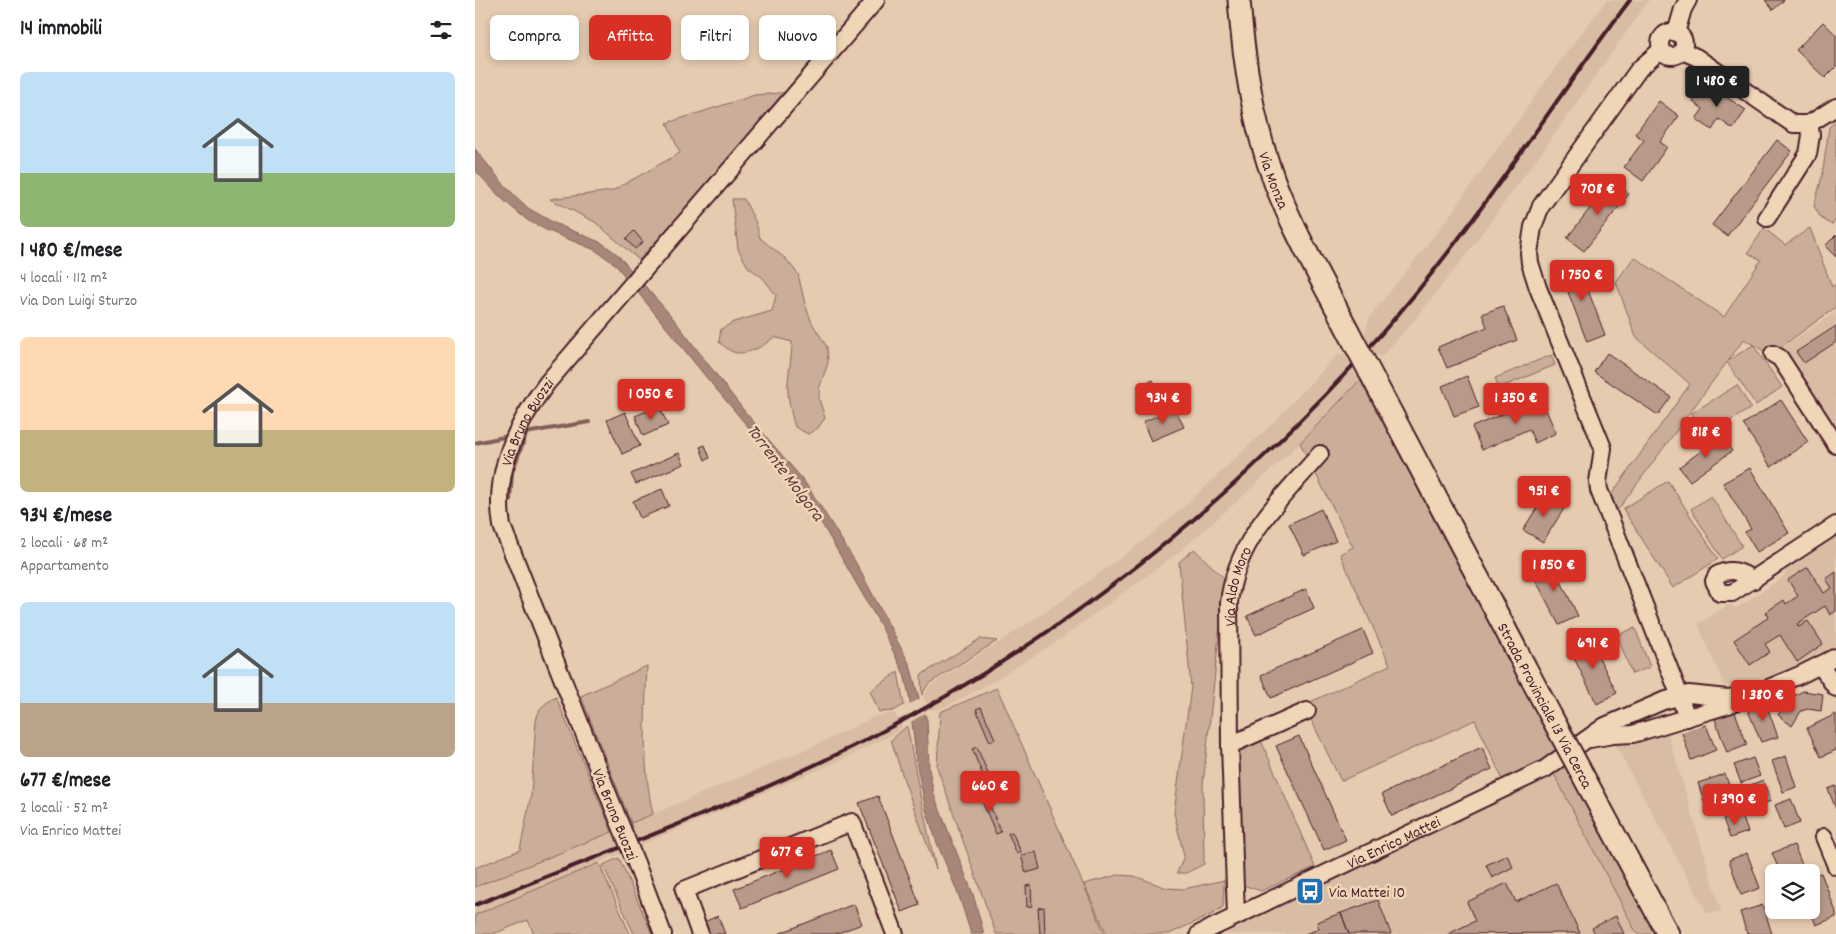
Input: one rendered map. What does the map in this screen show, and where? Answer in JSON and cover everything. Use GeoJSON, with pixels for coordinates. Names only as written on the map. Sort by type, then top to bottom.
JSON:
{"type":"FeatureCollection","features":[{"type":"Feature","properties":{"kind":"main road","name":"Via Monza"},"geometry":{"type":"LineString","coordinates":[[1239,0],[1244,57],[1250,92],[1256,123],[1268,162],[1295,229],[1360,353]]}},
{"type":"Feature","properties":{"kind":"main road","name":"Strada Provinciale 13 Via Cerca"},"geometry":{"type":"LineString","coordinates":[[1360,353],[1668,934]]}},
{"type":"Feature","properties":{"kind":"street","name":"Via Bruno Buozzi"},"geometry":{"type":"LineString","coordinates":[[663,934],[507,542],[502,526],[499,501],[501,483],[509,450],[529,409],[547,383],[876,0]]}},
{"type":"Feature","properties":{"kind":"street"},"geometry":{"type":"LineString","coordinates":[[1676,33],[1683,9],[1688,0]]}},
{"type":"Feature","properties":{"kind":"street"},"geometry":{"type":"LineString","coordinates":[[1669,32],[1676,33],[1683,40],[1684,45],[1682,51],[1672,56],[1661,50],[1660,44],[1662,37],[1669,32]]}},
{"type":"Feature","properties":{"kind":"street"},"geometry":{"type":"LineString","coordinates":[[1661,50],[1639,69],[1554,186],[1541,206],[1533,227],[1529,253],[1530,262],[1539,288],[1603,448],[1598,482],[1599,490],[1687,718]]}},
{"type":"Feature","properties":{"kind":"street"},"geometry":{"type":"LineString","coordinates":[[1682,51],[1696,57],[1789,122],[1797,125],[1809,124],[1836,107]]}},
{"type":"Feature","properties":{"kind":"street"},"geometry":{"type":"LineString","coordinates":[[1767,218],[1808,154],[1811,135],[1809,124]]}},
{"type":"Feature","properties":{"kind":"street"},"geometry":{"type":"LineString","coordinates":[[1773,354],[1780,358],[1836,445]]}},
{"type":"Feature","properties":{"kind":"street","name":"Via Aldo Moro"},"geometry":{"type":"LineString","coordinates":[[1237,916],[1230,744],[1229,603],[1237,566],[1256,530],[1320,454]]}},
{"type":"Feature","properties":{"kind":"street"},"geometry":{"type":"LineString","coordinates":[[1754,580],[1836,525]]}},
{"type":"Feature","properties":{"kind":"street"},"geometry":{"type":"LineString","coordinates":[[1583,740],[1613,734],[1633,734],[1728,705],[1836,657]]}},
{"type":"Feature","properties":{"kind":"street"},"geometry":{"type":"LineString","coordinates":[[1820,665],[1836,688]]}},
{"type":"Feature","properties":{"kind":"street"},"geometry":{"type":"LineString","coordinates":[[1670,671],[1683,681],[1717,698]]}},
{"type":"Feature","properties":{"kind":"street","name":"Via Enrico Mattei"},"geometry":{"type":"LineString","coordinates":[[1199,934],[1222,929],[1237,916],[1515,784],[1548,767],[1583,740],[1614,721],[1659,702],[1679,696],[1697,694],[1717,698],[1748,696]]}},
{"type":"Feature","properties":{"kind":"street"},"geometry":{"type":"LineString","coordinates":[[1230,744],[1307,711]]}},
{"type":"Feature","properties":{"kind":"street"},"geometry":{"type":"LineString","coordinates":[[700,934],[684,890],[852,822],[895,934]]}},
{"type":"Feature","properties":{"kind":"street"},"geometry":{"type":"LineString","coordinates":[[1824,837],[1836,866]]}},
{"type":"Feature","properties":{"kind":"shaded area"},"geometry":{"type":"Polygon","coordinates":[[[1607,0],[1649,0],[1544,149],[1462,260],[1417,317],[1381,357],[1372,352],[1356,370],[1360,380],[1300,443],[1179,552],[1062,638],[994,681],[945,707],[931,710],[923,697],[930,685],[1063,600],[1142,542],[1187,504],[1274,422],[1336,356],[1347,353],[1364,335],[1370,317],[1442,226],[1566,53],[1607,0]]]}},
{"type":"Feature","properties":{"kind":"shaded area"},"geometry":{"type":"Polygon","coordinates":[[[791,92],[639,260],[595,222],[550,199],[612,191],[680,153],[667,123],[755,95],[791,92]]]}},
{"type":"Feature","properties":{"kind":"shaded area"},"geometry":{"type":"Polygon","coordinates":[[[1836,121],[1836,219],[1832,225],[1821,218],[1814,206],[1822,177],[1829,127],[1836,121]]]}},
{"type":"Feature","properties":{"kind":"shaded area","name":"Torrente Molgora"},"geometry":{"type":"Polygon","coordinates":[[[475,149],[506,187],[528,208],[554,223],[602,243],[617,254],[672,317],[745,412],[804,481],[821,507],[856,563],[910,665],[927,720],[929,769],[934,795],[973,894],[984,934],[971,934],[959,896],[937,843],[926,810],[917,766],[909,695],[904,674],[881,626],[804,493],[706,377],[615,264],[595,250],[527,220],[501,198],[475,170],[475,149]]]}},
{"type":"Feature","properties":{"kind":"shaded area"},"geometry":{"type":"Polygon","coordinates":[[[732,199],[744,199],[756,223],[760,238],[786,259],[798,274],[805,304],[812,323],[827,347],[828,363],[819,389],[819,399],[825,418],[818,428],[808,434],[795,427],[790,405],[788,382],[792,342],[774,337],[755,349],[738,353],[731,351],[719,342],[721,329],[734,322],[772,311],[776,295],[763,278],[748,267],[738,249],[732,199]]]}},
{"type":"Feature","properties":{"kind":"shaded area"},"geometry":{"type":"Polygon","coordinates":[[[1764,228],[1785,245],[1810,228],[1832,287],[1836,283],[1836,307],[1770,355],[1744,339],[1728,361],[1753,345],[1782,387],[1756,405],[1727,362],[1617,511],[1611,495],[1690,384],[1636,337],[1616,282],[1634,257],[1724,317],[1761,260],[1748,253],[1764,228]]]}},
{"type":"Feature","properties":{"kind":"shaded area"},"geometry":{"type":"Polygon","coordinates":[[[1836,312],[1836,432],[1780,349],[1836,312]]]}},
{"type":"Feature","properties":{"kind":"shaded area"},"geometry":{"type":"Polygon","coordinates":[[[1551,355],[1555,365],[1499,388],[1495,378],[1551,355]]]}},
{"type":"Feature","properties":{"kind":"shaded area"},"geometry":{"type":"Polygon","coordinates":[[[1360,380],[1557,752],[1503,780],[1475,720],[1341,781],[1304,705],[1390,665],[1340,554],[1353,547],[1300,443],[1360,380]]]}},
{"type":"Feature","properties":{"kind":"shaded area"},"geometry":{"type":"Polygon","coordinates":[[[1737,385],[1751,408],[1706,436],[1692,413],[1737,385]]]}},
{"type":"Feature","properties":{"kind":"shaded area"},"geometry":{"type":"Polygon","coordinates":[[[1668,481],[1718,559],[1673,588],[1623,509],[1668,481]]]}},
{"type":"Feature","properties":{"kind":"shaded area"},"geometry":{"type":"Polygon","coordinates":[[[1711,496],[1742,546],[1722,559],[1691,509],[1711,496]]]}},
{"type":"Feature","properties":{"kind":"shaded area"},"geometry":{"type":"Polygon","coordinates":[[[1836,535],[1836,645],[1798,664],[1738,688],[1724,685],[1698,624],[1728,605],[1737,608],[1785,576],[1786,566],[1836,535]]]}},
{"type":"Feature","properties":{"kind":"shaded area"},"geometry":{"type":"Polygon","coordinates":[[[1194,549],[1225,579],[1203,784],[1204,864],[1186,873],[1177,873],[1184,856],[1174,813],[1191,687],[1179,562],[1194,549]]]}},
{"type":"Feature","properties":{"kind":"shaded area"},"geometry":{"type":"Polygon","coordinates":[[[1635,628],[1650,667],[1632,674],[1617,635],[1635,628]]]}},
{"type":"Feature","properties":{"kind":"shaded area"},"geometry":{"type":"Polygon","coordinates":[[[980,639],[997,641],[928,684],[922,695],[921,675],[980,639]]]}},
{"type":"Feature","properties":{"kind":"shaded area"},"geometry":{"type":"Polygon","coordinates":[[[647,666],[646,759],[653,814],[631,823],[581,696],[647,666]]]}},
{"type":"Feature","properties":{"kind":"shaded area"},"geometry":{"type":"Polygon","coordinates":[[[898,672],[904,705],[893,711],[879,712],[870,691],[898,672]]]}},
{"type":"Feature","properties":{"kind":"shaded area"},"geometry":{"type":"Polygon","coordinates":[[[997,688],[1105,934],[996,934],[937,767],[940,712],[997,688]]]}},
{"type":"Feature","properties":{"kind":"shaded area"},"geometry":{"type":"Polygon","coordinates":[[[556,697],[612,832],[475,887],[475,868],[520,850],[531,795],[536,721],[543,706],[556,697]]]}},
{"type":"Feature","properties":{"kind":"shaded area"},"geometry":{"type":"Polygon","coordinates":[[[894,713],[902,726],[896,733],[837,762],[475,915],[475,887],[592,840],[816,745],[876,716],[894,713]]]}},
{"type":"Feature","properties":{"kind":"shaded area"},"geometry":{"type":"Polygon","coordinates":[[[907,726],[921,800],[936,869],[891,740],[907,726]]]}},
{"type":"Feature","properties":{"kind":"shaded area"},"geometry":{"type":"Polygon","coordinates":[[[1668,734],[1721,911],[1707,913],[1614,743],[1668,734]]]}},
{"type":"Feature","properties":{"kind":"shaded area"},"geometry":{"type":"Polygon","coordinates":[[[1260,738],[1315,867],[1261,891],[1243,885],[1238,749],[1260,738]]]}},
{"type":"Feature","properties":{"kind":"shaded area"},"geometry":{"type":"Polygon","coordinates":[[[1566,762],[1659,934],[1637,934],[1553,772],[1566,762]]]}},
{"type":"Feature","properties":{"kind":"shaded area"},"geometry":{"type":"Polygon","coordinates":[[[1553,772],[1637,934],[1228,934],[1226,929],[1553,772]]]}},
{"type":"Feature","properties":{"kind":"shaded area"},"geometry":{"type":"Polygon","coordinates":[[[619,858],[652,934],[634,934],[603,865],[619,858]]]}},
{"type":"Feature","properties":{"kind":"shaded area"},"geometry":{"type":"Polygon","coordinates":[[[599,863],[630,934],[534,934],[528,920],[493,934],[475,934],[475,915],[599,863]]]}},
{"type":"Feature","properties":{"kind":"shaded area"},"geometry":{"type":"Polygon","coordinates":[[[1118,875],[1134,876],[1167,888],[1184,889],[1224,880],[1223,907],[1213,914],[1169,934],[1107,934],[1084,884],[1118,875]]]}},
{"type":"Feature","properties":{"kind":"pier"},"geometry":{"type":"Polygon","coordinates":[[[921,698],[927,712],[909,723],[907,706],[921,698]]]}},
{"type":"Feature","properties":{"kind":"building"},"geometry":{"type":"Polygon","coordinates":[[[1765,0],[1784,0],[1773,10],[1765,0]]]}},
{"type":"Feature","properties":{"kind":"building"},"geometry":{"type":"Polygon","coordinates":[[[1823,22],[1836,35],[1836,67],[1825,78],[1796,50],[1823,22]]]}},
{"type":"Feature","properties":{"kind":"building"},"geometry":{"type":"Polygon","coordinates":[[[1705,83],[1746,110],[1733,129],[1719,119],[1712,130],[1696,119],[1703,109],[1693,102],[1705,83]]]}},
{"type":"Feature","properties":{"kind":"building"},"geometry":{"type":"Polygon","coordinates":[[[1659,101],[1679,116],[1660,142],[1667,147],[1643,181],[1624,167],[1644,140],[1635,134],[1659,101]]]}},
{"type":"Feature","properties":{"kind":"building"},"geometry":{"type":"Polygon","coordinates":[[[1777,140],[1792,151],[1727,236],[1712,225],[1777,140]]]}},
{"type":"Feature","properties":{"kind":"building"},"geometry":{"type":"Polygon","coordinates":[[[1612,180],[1629,194],[1584,251],[1567,238],[1612,180]]]}},
{"type":"Feature","properties":{"kind":"building"},"geometry":{"type":"Polygon","coordinates":[[[634,231],[643,242],[635,249],[626,239],[634,231]]]}},
{"type":"Feature","properties":{"kind":"building"},"geometry":{"type":"Polygon","coordinates":[[[1836,235],[1836,257],[1825,246],[1836,235]]]}},
{"type":"Feature","properties":{"kind":"building"},"geometry":{"type":"Polygon","coordinates":[[[1577,261],[1605,335],[1587,342],[1559,268],[1577,261]]]}},
{"type":"Feature","properties":{"kind":"building"},"geometry":{"type":"Polygon","coordinates":[[[1503,306],[1517,340],[1447,368],[1438,347],[1487,327],[1482,314],[1503,306]]]}},
{"type":"Feature","properties":{"kind":"building"},"geometry":{"type":"Polygon","coordinates":[[[1836,326],[1836,342],[1804,363],[1796,352],[1836,326]]]}},
{"type":"Feature","properties":{"kind":"building"},"geometry":{"type":"Polygon","coordinates":[[[1607,353],[1671,397],[1658,415],[1594,372],[1607,353]]]}},
{"type":"Feature","properties":{"kind":"building"},"geometry":{"type":"Polygon","coordinates":[[[1467,376],[1479,407],[1454,416],[1442,386],[1467,376]]]}},
{"type":"Feature","properties":{"kind":"building"},"geometry":{"type":"Polygon","coordinates":[[[1153,380],[1159,393],[1143,400],[1138,387],[1153,380]]]}},
{"type":"Feature","properties":{"kind":"building"},"geometry":{"type":"Polygon","coordinates":[[[1541,398],[1556,433],[1535,443],[1529,429],[1482,450],[1472,427],[1541,398]]]}},
{"type":"Feature","properties":{"kind":"building"},"geometry":{"type":"Polygon","coordinates":[[[1781,400],[1808,442],[1771,467],[1743,424],[1781,400]]]}},
{"type":"Feature","properties":{"kind":"building"},"geometry":{"type":"Polygon","coordinates":[[[659,406],[668,425],[643,436],[635,416],[659,406]]]}},
{"type":"Feature","properties":{"kind":"building"},"geometry":{"type":"Polygon","coordinates":[[[1175,408],[1184,427],[1151,441],[1143,422],[1175,408]]]}},
{"type":"Feature","properties":{"kind":"building"},"geometry":{"type":"Polygon","coordinates":[[[625,412],[640,446],[622,454],[607,420],[625,412]]]}},
{"type":"Feature","properties":{"kind":"building"},"geometry":{"type":"Polygon","coordinates":[[[1722,436],[1732,451],[1690,481],[1679,467],[1722,436]]]}},
{"type":"Feature","properties":{"kind":"building"},"geometry":{"type":"Polygon","coordinates":[[[705,445],[710,458],[705,460],[700,447],[705,445]]]}},
{"type":"Feature","properties":{"kind":"building"},"geometry":{"type":"Polygon","coordinates":[[[679,453],[684,464],[636,484],[631,474],[679,453]]]}},
{"type":"Feature","properties":{"kind":"building"},"geometry":{"type":"Polygon","coordinates":[[[1750,468],[1789,533],[1757,552],[1745,532],[1751,529],[1723,483],[1750,468]]]}},
{"type":"Feature","properties":{"kind":"building"},"geometry":{"type":"Polygon","coordinates":[[[662,489],[669,506],[640,518],[633,501],[662,489]]]}},
{"type":"Feature","properties":{"kind":"building"},"geometry":{"type":"Polygon","coordinates":[[[1545,495],[1565,507],[1543,542],[1523,530],[1545,495]]]}},
{"type":"Feature","properties":{"kind":"building"},"geometry":{"type":"Polygon","coordinates":[[[1321,509],[1336,541],[1304,555],[1289,524],[1321,509]]]}},
{"type":"Feature","properties":{"kind":"building"},"geometry":{"type":"Polygon","coordinates":[[[1550,559],[1578,616],[1559,625],[1530,569],[1550,559]]]}},
{"type":"Feature","properties":{"kind":"building"},"geometry":{"type":"Polygon","coordinates":[[[1808,567],[1824,593],[1832,588],[1826,579],[1836,572],[1836,611],[1830,615],[1825,606],[1797,624],[1799,627],[1808,621],[1823,644],[1797,662],[1780,635],[1765,644],[1770,652],[1750,665],[1734,640],[1769,617],[1766,612],[1784,600],[1786,604],[1798,596],[1788,580],[1808,567]]]}},
{"type":"Feature","properties":{"kind":"building"},"geometry":{"type":"Polygon","coordinates":[[[1306,589],[1314,608],[1256,635],[1247,616],[1306,589]]]}},
{"type":"Feature","properties":{"kind":"building"},"geometry":{"type":"Polygon","coordinates":[[[1363,630],[1373,653],[1271,698],[1261,675],[1363,630]]]}},
{"type":"Feature","properties":{"kind":"building"},"geometry":{"type":"Polygon","coordinates":[[[1588,636],[1617,693],[1597,704],[1568,646],[1588,636]]]}},
{"type":"Feature","properties":{"kind":"building"},"geometry":{"type":"Polygon","coordinates":[[[1803,691],[1823,694],[1821,711],[1808,709],[1801,711],[1792,726],[1778,715],[1788,699],[1803,691]]]}},
{"type":"Feature","properties":{"kind":"building"},"geometry":{"type":"Polygon","coordinates":[[[1765,701],[1778,737],[1761,742],[1747,708],[1765,701]]]}},
{"type":"Feature","properties":{"kind":"building"},"geometry":{"type":"Polygon","coordinates":[[[981,707],[995,739],[990,742],[976,709],[981,707]]]}},
{"type":"Feature","properties":{"kind":"building"},"geometry":{"type":"Polygon","coordinates":[[[1735,712],[1747,745],[1727,753],[1715,719],[1735,712]]]}},
{"type":"Feature","properties":{"kind":"building"},"geometry":{"type":"Polygon","coordinates":[[[1836,714],[1836,750],[1821,757],[1807,728],[1836,714]]]}},
{"type":"Feature","properties":{"kind":"building"},"geometry":{"type":"Polygon","coordinates":[[[1706,725],[1716,750],[1691,760],[1682,733],[1706,725]]]}},
{"type":"Feature","properties":{"kind":"building"},"geometry":{"type":"Polygon","coordinates":[[[1299,736],[1346,840],[1324,850],[1276,746],[1299,736]]]}},
{"type":"Feature","properties":{"kind":"building"},"geometry":{"type":"Polygon","coordinates":[[[977,747],[994,788],[989,790],[972,749],[977,747]]]}},
{"type":"Feature","properties":{"kind":"building"},"geometry":{"type":"Polygon","coordinates":[[[1482,747],[1492,769],[1392,816],[1382,794],[1482,747]]]}},
{"type":"Feature","properties":{"kind":"building"},"geometry":{"type":"Polygon","coordinates":[[[1786,756],[1796,787],[1783,792],[1772,761],[1786,756]]]}},
{"type":"Feature","properties":{"kind":"building"},"geometry":{"type":"Polygon","coordinates":[[[1753,758],[1760,776],[1741,783],[1734,765],[1753,758]]]}},
{"type":"Feature","properties":{"kind":"building"},"geometry":{"type":"Polygon","coordinates":[[[1725,774],[1734,799],[1707,810],[1698,783],[1725,774]]]}},
{"type":"Feature","properties":{"kind":"building"},"geometry":{"type":"Polygon","coordinates":[[[1763,780],[1771,801],[1751,808],[1743,788],[1763,780]]]}},
{"type":"Feature","properties":{"kind":"building"},"geometry":{"type":"Polygon","coordinates":[[[1836,786],[1836,809],[1828,789],[1836,786]]]}},
{"type":"Feature","properties":{"kind":"building"},"geometry":{"type":"Polygon","coordinates":[[[984,792],[1001,832],[996,834],[979,794],[984,792]]]}},
{"type":"Feature","properties":{"kind":"building"},"geometry":{"type":"Polygon","coordinates":[[[878,796],[920,905],[902,912],[859,803],[878,796]]]}},
{"type":"Feature","properties":{"kind":"building"},"geometry":{"type":"Polygon","coordinates":[[[1791,799],[1800,823],[1784,829],[1775,805],[1791,799]]]}},
{"type":"Feature","properties":{"kind":"building"},"geometry":{"type":"Polygon","coordinates":[[[1741,813],[1748,832],[1730,838],[1723,819],[1741,813]]]}},
{"type":"Feature","properties":{"kind":"building"},"geometry":{"type":"Polygon","coordinates":[[[1012,832],[1021,852],[1017,854],[1008,833],[1012,832]]]}},
{"type":"Feature","properties":{"kind":"building"},"geometry":{"type":"Polygon","coordinates":[[[1794,845],[1802,864],[1777,864],[1772,853],[1794,845]]]}},
{"type":"Feature","properties":{"kind":"building"},"geometry":{"type":"Polygon","coordinates":[[[831,850],[839,869],[742,908],[734,889],[831,850]]]}},
{"type":"Feature","properties":{"kind":"building"},"geometry":{"type":"Polygon","coordinates":[[[1036,852],[1040,869],[1026,873],[1021,855],[1036,852]]]}},
{"type":"Feature","properties":{"kind":"building"},"geometry":{"type":"Polygon","coordinates":[[[1747,853],[1760,888],[1741,895],[1729,860],[1747,853]]]}},
{"type":"Feature","properties":{"kind":"building"},"geometry":{"type":"Polygon","coordinates":[[[1507,855],[1513,867],[1492,878],[1486,865],[1507,855]]]}},
{"type":"Feature","properties":{"kind":"building"},"geometry":{"type":"Polygon","coordinates":[[[1820,873],[1836,912],[1836,917],[1816,925],[1814,919],[1820,919],[1820,873]]]}},
{"type":"Feature","properties":{"kind":"building"},"geometry":{"type":"Polygon","coordinates":[[[1507,883],[1516,902],[1556,883],[1580,933],[1448,934],[1475,921],[1467,902],[1507,883]]]}},
{"type":"Feature","properties":{"kind":"building"},"geometry":{"type":"Polygon","coordinates":[[[1031,885],[1032,906],[1027,907],[1026,886],[1031,885]]]}},
{"type":"Feature","properties":{"kind":"building"},"geometry":{"type":"Polygon","coordinates":[[[1378,900],[1391,934],[1349,934],[1341,913],[1378,900]]]}},
{"type":"Feature","properties":{"kind":"building"},"geometry":{"type":"Polygon","coordinates":[[[854,904],[862,924],[835,934],[778,934],[854,904]]]}},
{"type":"Feature","properties":{"kind":"building"},"geometry":{"type":"Polygon","coordinates":[[[1763,905],[1765,919],[1767,919],[1772,934],[1747,934],[1740,912],[1763,905]]]}},
{"type":"Feature","properties":{"kind":"building"},"geometry":{"type":"Polygon","coordinates":[[[1044,907],[1045,934],[1040,934],[1038,908],[1044,907]]]}},
{"type":"Feature","properties":{"kind":"building"},"geometry":{"type":"Polygon","coordinates":[[[1341,913],[1349,934],[1305,934],[1319,929],[1317,922],[1341,913]]]}},
{"type":"Feature","properties":{"kind":"building"},"geometry":{"type":"Polygon","coordinates":[[[718,916],[725,934],[702,934],[699,924],[718,916]]]}},
{"type":"Feature","properties":{"kind":"building"},"geometry":{"type":"Polygon","coordinates":[[[1616,916],[1624,934],[1595,934],[1592,928],[1616,916]]]}},
{"type":"Feature","properties":{"kind":"waterway"},"geometry":{"type":"LineString","coordinates":[[525,433],[589,422]]}},
{"type":"Feature","properties":{"kind":"waterway"},"geometry":{"type":"LineString","coordinates":[[510,500],[512,472],[527,432]]}},
{"type":"Feature","properties":{"kind":"waterway"},"geometry":{"type":"LineString","coordinates":[[475,443],[504,437]]}},
{"type":"Feature","properties":{"kind":"railway"},"geometry":{"type":"LineString","coordinates":[[475,905],[720,807],[864,741],[937,701],[1008,658],[1076,611],[1143,561],[1267,453],[1326,394],[1382,333],[1448,253],[1630,0]]}},
{"type":"Feature","properties":{"kind":"place","name":"Via Mattei 10"},"geometry":{"type":"Point","coordinates":[1310,891]}}]}
